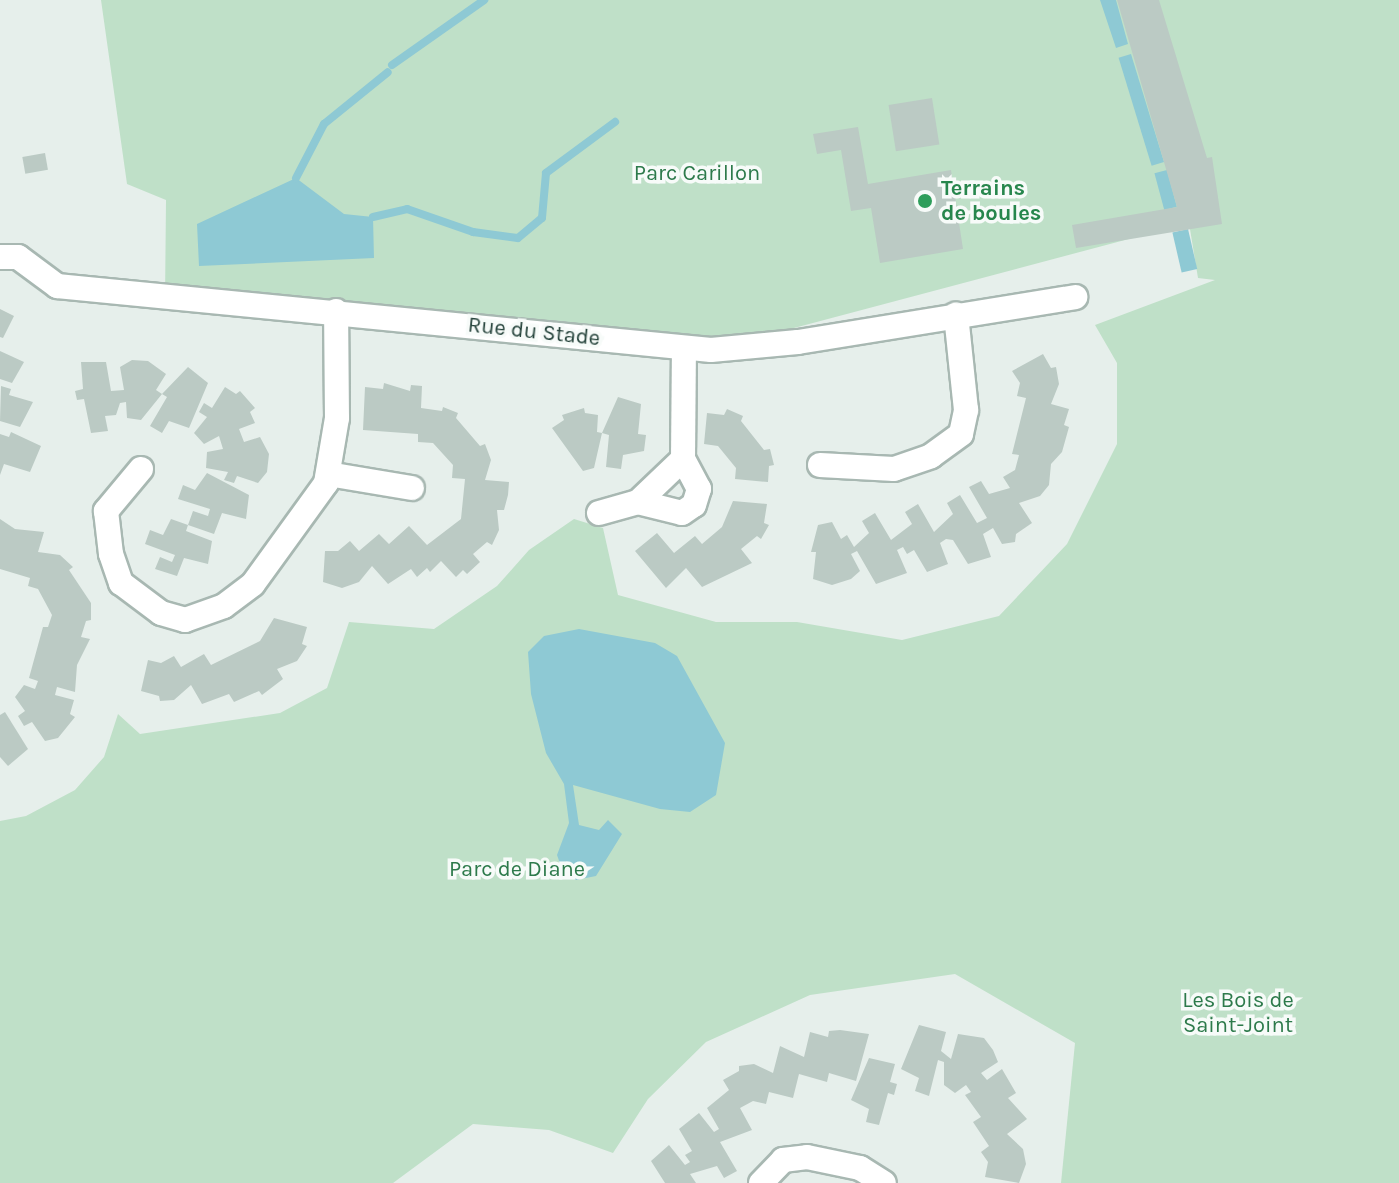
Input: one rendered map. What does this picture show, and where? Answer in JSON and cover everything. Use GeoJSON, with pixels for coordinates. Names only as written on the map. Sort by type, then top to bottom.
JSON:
{"type":"FeatureCollection","features":[{"type":"Feature","properties":{"kind":"street","name":"Rue du Stade"},"geometry":{"type":"LineString","coordinates":[[0,257],[18,257],[57,286],[165,300],[336,311],[711,350],[798,342],[1075,297]]}},
{"type":"Feature","properties":{"kind":"street"},"geometry":{"type":"LineString","coordinates":[[141,469],[106,511],[111,554],[121,583],[161,613],[185,620],[224,606],[253,584],[290,538],[328,474],[337,418],[336,311]]}},
{"type":"Feature","properties":{"kind":"street"},"geometry":{"type":"LineString","coordinates":[[820,465],[894,469],[931,456],[961,434],[966,410],[956,315]]}},
{"type":"Feature","properties":{"kind":"street"},"geometry":{"type":"LineString","coordinates":[[638,502],[682,513],[694,505],[699,489],[683,459],[684,348]]}},
{"type":"Feature","properties":{"kind":"street"},"geometry":{"type":"LineString","coordinates":[[599,513],[638,502],[683,459]]}},
{"type":"Feature","properties":{"kind":"street"},"geometry":{"type":"LineString","coordinates":[[328,474],[412,488]]}},
{"type":"Feature","properties":{"kind":"street"},"geometry":{"type":"LineString","coordinates":[[761,1183],[783,1160],[807,1157],[860,1168],[884,1183]]}},
{"type":"Feature","properties":{"kind":"green space"},"geometry":{"type":"Polygon","coordinates":[[[101,0],[1399,0],[1399,1183],[1061,1183],[1075,1043],[955,974],[810,995],[706,1042],[648,1099],[613,1153],[549,1130],[473,1124],[393,1183],[0,1183],[0,821],[26,816],[75,790],[104,757],[118,714],[140,734],[280,713],[327,688],[349,622],[434,629],[497,586],[529,550],[574,519],[603,528],[618,595],[716,622],[797,622],[902,640],[999,616],[1067,544],[1117,444],[1117,363],[1095,325],[1215,280],[1198,278],[1189,223],[711,350],[165,300],[166,200],[127,184],[101,0]]]}},
{"type":"Feature","properties":{"kind":"water"},"geometry":{"type":"Polygon","coordinates":[[[1100,0],[1116,0],[1128,44],[1116,48],[1100,0]]]}},
{"type":"Feature","properties":{"kind":"water"},"geometry":{"type":"Polygon","coordinates":[[[1131,54],[1164,162],[1152,166],[1119,58],[1131,54]]]}},
{"type":"Feature","properties":{"kind":"water"},"geometry":{"type":"Polygon","coordinates":[[[1167,170],[1177,207],[1164,210],[1154,173],[1167,170]]]}},
{"type":"Feature","properties":{"kind":"water"},"geometry":{"type":"Polygon","coordinates":[[[296,178],[344,214],[373,217],[374,258],[199,266],[197,224],[296,178]]]}},
{"type":"Feature","properties":{"kind":"water"},"geometry":{"type":"Polygon","coordinates":[[[1188,229],[1197,269],[1182,273],[1172,233],[1188,229]]]}},
{"type":"Feature","properties":{"kind":"water"},"geometry":{"type":"Polygon","coordinates":[[[579,629],[655,643],[677,656],[725,743],[716,795],[690,812],[660,809],[573,785],[579,825],[599,830],[608,820],[622,834],[596,876],[576,880],[563,872],[557,855],[569,823],[564,784],[546,753],[531,694],[528,652],[544,636],[579,629]]]}},
{"type":"Feature","properties":{"kind":"building"},"geometry":{"type":"Polygon","coordinates":[[[1117,0],[1159,0],[1207,158],[1212,157],[1222,224],[1076,248],[1072,225],[1177,207],[1117,0]]]}},
{"type":"Feature","properties":{"kind":"building"},"geometry":{"type":"Polygon","coordinates":[[[932,98],[939,144],[896,151],[889,105],[932,98]]]}},
{"type":"Feature","properties":{"kind":"building"},"geometry":{"type":"Polygon","coordinates":[[[858,127],[868,184],[951,170],[963,249],[880,263],[871,208],[851,211],[841,150],[817,154],[813,134],[858,127]]]}},
{"type":"Feature","properties":{"kind":"building"},"geometry":{"type":"Polygon","coordinates":[[[45,153],[48,170],[25,174],[22,157],[45,153]]]}},
{"type":"Feature","properties":{"kind":"building"},"geometry":{"type":"Polygon","coordinates":[[[0,309],[14,316],[3,338],[0,337],[0,309]]]}},
{"type":"Feature","properties":{"kind":"building"},"geometry":{"type":"Polygon","coordinates":[[[0,351],[24,362],[12,383],[0,379],[0,351]]]}},
{"type":"Feature","properties":{"kind":"building"},"geometry":{"type":"Polygon","coordinates":[[[1043,354],[1051,368],[1056,367],[1059,384],[1051,404],[1069,409],[1064,425],[1069,427],[1062,452],[1051,464],[1049,485],[1040,496],[1019,503],[1032,523],[1016,534],[1015,542],[1002,544],[993,528],[983,534],[991,557],[968,564],[953,540],[946,539],[940,543],[948,564],[927,572],[914,550],[907,554],[903,547],[897,550],[907,573],[876,584],[857,551],[851,554],[860,571],[851,579],[832,585],[813,579],[816,552],[811,552],[818,525],[832,522],[841,539],[847,535],[854,547],[869,533],[862,521],[875,513],[891,540],[912,524],[905,512],[918,504],[934,532],[953,514],[947,503],[960,495],[977,523],[987,518],[969,487],[981,481],[989,494],[1010,488],[1003,477],[1015,470],[1019,455],[1012,454],[1026,398],[1017,396],[1020,383],[1012,371],[1043,354]]]}},
{"type":"Feature","properties":{"kind":"building"},"geometry":{"type":"Polygon","coordinates":[[[132,360],[148,361],[166,374],[156,390],[162,394],[141,420],[127,418],[126,402],[120,403],[116,415],[105,416],[108,431],[91,433],[84,399],[77,400],[75,391],[83,389],[81,362],[106,362],[111,391],[124,390],[120,367],[132,360]]]}},
{"type":"Feature","properties":{"kind":"building"},"geometry":{"type":"Polygon","coordinates":[[[188,367],[208,383],[189,428],[169,421],[162,433],[150,426],[167,397],[162,394],[188,367]]]}},
{"type":"Feature","properties":{"kind":"building"},"geometry":{"type":"Polygon","coordinates":[[[384,383],[410,391],[411,385],[422,386],[421,408],[442,411],[443,407],[458,413],[456,418],[480,446],[485,444],[491,460],[485,480],[509,482],[508,495],[504,510],[497,510],[499,530],[492,545],[487,542],[473,554],[480,562],[467,574],[463,570],[456,577],[441,561],[430,572],[427,568],[417,577],[411,569],[388,584],[372,566],[359,582],[342,588],[323,582],[325,551],[338,551],[350,541],[359,551],[379,534],[389,544],[409,526],[427,545],[461,519],[465,479],[452,478],[453,465],[433,443],[418,442],[418,434],[363,430],[365,387],[383,389],[384,383]]]}},
{"type":"Feature","properties":{"kind":"building"},"geometry":{"type":"Polygon","coordinates":[[[1,386],[11,389],[9,395],[33,402],[20,427],[0,421],[1,386]]]}},
{"type":"Feature","properties":{"kind":"building"},"geometry":{"type":"Polygon","coordinates":[[[225,387],[236,394],[240,391],[255,408],[250,412],[255,423],[239,429],[244,442],[260,437],[269,454],[267,472],[258,483],[237,476],[234,483],[224,480],[228,472],[206,468],[207,452],[223,449],[219,436],[204,444],[194,433],[207,417],[199,412],[204,403],[212,408],[225,387]]]}},
{"type":"Feature","properties":{"kind":"building"},"geometry":{"type":"Polygon","coordinates":[[[618,397],[641,404],[638,434],[646,435],[644,451],[623,455],[621,469],[606,467],[609,435],[602,433],[618,397]]]}},
{"type":"Feature","properties":{"kind":"building"},"geometry":{"type":"Polygon","coordinates":[[[584,408],[585,413],[598,415],[597,432],[602,433],[594,468],[583,471],[552,428],[564,420],[562,415],[584,408]]]}},
{"type":"Feature","properties":{"kind":"building"},"geometry":{"type":"Polygon","coordinates":[[[727,409],[743,416],[741,421],[764,450],[770,449],[774,465],[769,466],[768,482],[735,479],[736,468],[718,446],[704,444],[707,413],[724,415],[727,409]]]}},
{"type":"Feature","properties":{"kind":"building"},"geometry":{"type":"Polygon","coordinates":[[[11,432],[41,446],[30,472],[4,464],[0,475],[0,434],[9,437],[11,432]]]}},
{"type":"Feature","properties":{"kind":"building"},"geometry":{"type":"Polygon","coordinates":[[[207,473],[249,495],[246,519],[222,513],[214,534],[188,525],[193,511],[208,516],[210,509],[178,499],[183,485],[195,490],[207,473]]]}},
{"type":"Feature","properties":{"kind":"building"},"geometry":{"type":"Polygon","coordinates":[[[733,501],[767,504],[764,523],[769,525],[761,539],[757,536],[741,549],[752,563],[702,587],[686,568],[666,588],[635,551],[657,533],[674,553],[695,536],[702,544],[722,527],[733,501]]]}},
{"type":"Feature","properties":{"kind":"building"},"geometry":{"type":"Polygon","coordinates":[[[0,519],[15,529],[44,532],[38,552],[60,555],[73,567],[69,570],[91,603],[91,620],[86,621],[81,637],[90,639],[77,665],[75,692],[57,687],[55,695],[74,700],[70,714],[75,717],[58,738],[45,741],[32,722],[24,726],[18,716],[25,711],[15,697],[24,685],[35,689],[38,681],[29,678],[43,627],[48,627],[52,615],[38,589],[28,586],[30,578],[0,569],[0,519]]]}},
{"type":"Feature","properties":{"kind":"building"},"geometry":{"type":"Polygon","coordinates":[[[171,519],[188,525],[186,531],[212,541],[208,564],[184,558],[177,576],[155,569],[160,557],[172,562],[175,555],[145,544],[150,530],[163,535],[171,519]]]}},
{"type":"Feature","properties":{"kind":"building"},"geometry":{"type":"Polygon","coordinates":[[[274,618],[307,627],[302,644],[307,646],[297,661],[277,669],[283,679],[262,695],[259,691],[234,702],[229,694],[202,704],[191,685],[174,700],[160,701],[159,696],[141,691],[148,660],[161,663],[174,656],[181,667],[204,654],[211,665],[260,641],[274,618]]]}},
{"type":"Feature","properties":{"kind":"building"},"geometry":{"type":"Polygon","coordinates":[[[5,712],[28,749],[8,766],[0,757],[0,715],[5,712]]]}},
{"type":"Feature","properties":{"kind":"building"},"geometry":{"type":"Polygon","coordinates":[[[919,1025],[946,1032],[941,1051],[951,1059],[958,1034],[984,1038],[993,1050],[998,1062],[981,1073],[987,1080],[1002,1069],[1016,1093],[1008,1098],[1027,1119],[1007,1134],[1023,1149],[1026,1164],[1019,1183],[985,1177],[988,1162],[981,1152],[989,1146],[973,1122],[981,1117],[965,1095],[971,1092],[966,1085],[955,1093],[944,1085],[944,1062],[938,1060],[929,1096],[915,1091],[919,1078],[901,1069],[919,1025]]]}},
{"type":"Feature","properties":{"kind":"building"},"geometry":{"type":"Polygon","coordinates":[[[829,1031],[869,1034],[856,1081],[829,1073],[827,1082],[799,1074],[793,1098],[769,1092],[766,1104],[753,1101],[740,1108],[752,1130],[720,1142],[737,1171],[724,1178],[717,1166],[690,1174],[696,1183],[665,1183],[651,1161],[669,1145],[685,1165],[690,1162],[685,1155],[692,1151],[679,1129],[699,1113],[714,1132],[719,1129],[707,1108],[729,1090],[723,1080],[739,1071],[739,1066],[754,1064],[773,1073],[780,1046],[804,1057],[810,1032],[828,1037],[829,1031]]]}},
{"type":"Feature","properties":{"kind":"building"},"geometry":{"type":"Polygon","coordinates":[[[869,1058],[895,1064],[890,1082],[897,1084],[894,1095],[888,1093],[879,1125],[866,1122],[869,1109],[851,1100],[869,1058]]]}},
{"type":"Feature","properties":{"kind":"waterway"},"geometry":{"type":"LineString","coordinates":[[392,65],[484,0]]}},
{"type":"Feature","properties":{"kind":"waterway"},"geometry":{"type":"LineString","coordinates":[[296,178],[324,124],[388,72]]}},
{"type":"Feature","properties":{"kind":"waterway"},"geometry":{"type":"LineString","coordinates":[[373,217],[407,209],[473,232],[518,238],[542,218],[546,173],[615,122]]}},
{"type":"Feature","properties":{"kind":"place","name":"Terrains de boules"},"geometry":{"type":"Point","coordinates":[925,201]}},
{"type":"Feature","properties":{"kind":"park label","name":"Parc Carillon"},"geometry":{"type":"Point","coordinates":[697,174]}},
{"type":"Feature","properties":{"kind":"park label","name":"Parc de Diane"},"geometry":{"type":"Point","coordinates":[517,870]}},
{"type":"Feature","properties":{"kind":"park label","name":"Les Bois de Saint-Joint"},"geometry":{"type":"Point","coordinates":[1238,1012]}}]}
